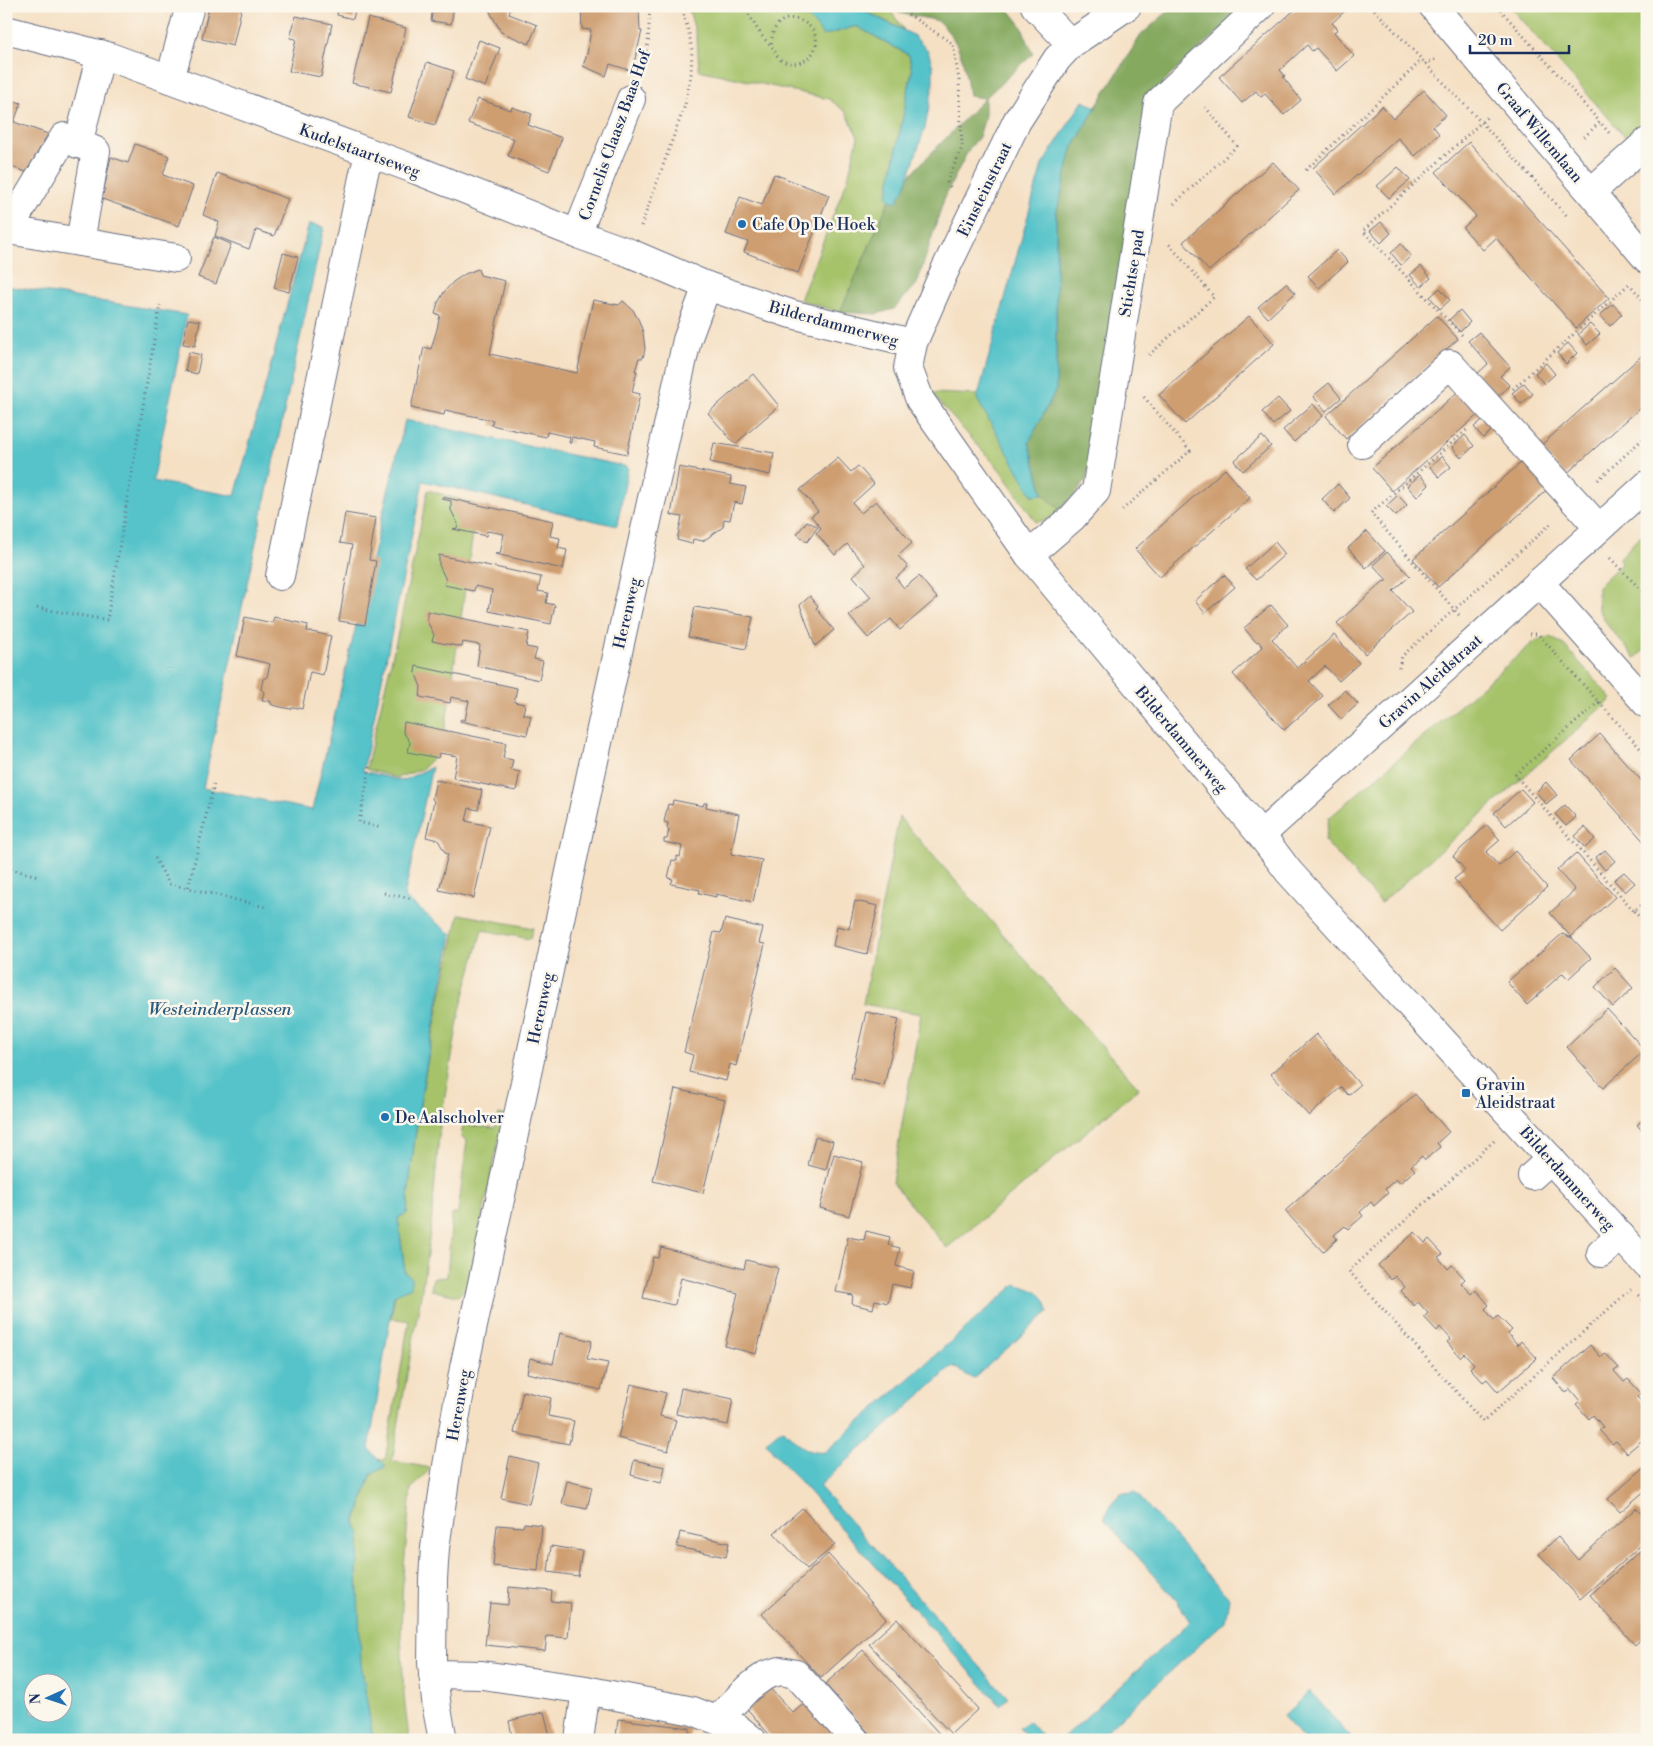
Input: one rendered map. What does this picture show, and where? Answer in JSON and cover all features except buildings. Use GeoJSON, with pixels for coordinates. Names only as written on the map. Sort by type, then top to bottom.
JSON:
{"type":"FeatureCollection","features":[{"type":"Feature","properties":{"kind":"street"},"geometry":{"type":"LineString","coordinates":[[170,79],[190,6]]}},
{"type":"Feature","properties":{"kind":"street"},"geometry":{"type":"LineString","coordinates":[[1035,6],[1070,44]]}},
{"type":"Feature","properties":{"kind":"street","name":"Einsteinstraat"},"geometry":{"type":"LineString","coordinates":[[914,343],[945,270],[1017,121],[1057,59],[1070,44],[1127,6]]}},
{"type":"Feature","properties":{"kind":"street","name":"Stichtse pad"},"geometry":{"type":"LineString","coordinates":[[1029,555],[1072,518],[1096,491],[1119,374],[1146,218],[1158,103],[1261,6]]}},
{"type":"Feature","properties":{"kind":"street","name":"Graaf Willemlaan"},"geometry":{"type":"LineString","coordinates":[[1433,6],[1591,192],[1641,269]]}},
{"type":"Feature","properties":{"kind":"street","name":"Kudelstaartseweg"},"geometry":{"type":"LineString","coordinates":[[6,30],[101,54],[170,79],[370,153],[630,253],[708,286]]}},
{"type":"Feature","properties":{"kind":"street"},"geometry":{"type":"LineString","coordinates":[[78,144],[101,54]]}},
{"type":"Feature","properties":{"kind":"street","name":"Cornelis Claasz Baas Hof"},"geometry":{"type":"LineString","coordinates":[[577,234],[631,99]]}},
{"type":"Feature","properties":{"kind":"street"},"geometry":{"type":"LineString","coordinates":[[80,242],[96,151],[64,137],[7,230],[176,258]]}},
{"type":"Feature","properties":{"kind":"street"},"geometry":{"type":"LineString","coordinates":[[1591,192],[1647,142]]}},
{"type":"Feature","properties":{"kind":"street"},"geometry":{"type":"LineString","coordinates":[[280,576],[364,173],[370,153]]}},
{"type":"Feature","properties":{"kind":"street","name":"Bilderdammerweg"},"geometry":{"type":"LineString","coordinates":[[708,286],[792,314],[914,343],[908,368],[920,400],[1029,555],[1289,872],[1541,1167],[1611,1245],[1647,1265]]}},
{"type":"Feature","properties":{"kind":"street","name":"Herenweg"},"geometry":{"type":"LineString","coordinates":[[444,1740],[437,1709],[432,1663],[433,1579],[435,1548],[447,1466],[466,1358],[590,774],[685,350],[708,286]]}},
{"type":"Feature","properties":{"kind":"street"},"geometry":{"type":"LineString","coordinates":[[1362,444],[1450,364],[1575,502],[1594,532]]}},
{"type":"Feature","properties":{"kind":"street","name":"Gravin Aleidstraat"},"geometry":{"type":"LineString","coordinates":[[1260,835],[1647,485]]}},
{"type":"Feature","properties":{"kind":"street"},"geometry":{"type":"LineString","coordinates":[[1539,582],[1647,704]]}},
{"type":"Feature","properties":{"kind":"street"},"geometry":{"type":"LineString","coordinates":[[717,1720],[748,1688],[766,1675],[780,1672],[796,1674],[855,1740]]}},
{"type":"Feature","properties":{"kind":"street"},"geometry":{"type":"LineString","coordinates":[[433,1674],[482,1675],[586,1690],[693,1710],[737,1728],[752,1740]]}},
{"type":"Feature","properties":{"kind":"street"},"geometry":{"type":"LineString","coordinates":[[579,1740],[586,1690]]}},
{"type":"Feature","properties":{"kind":"path","name":"Cornelis Claasz Baas Hof"},"geometry":{"type":"LineString","coordinates":[[631,99],[642,70],[648,42],[650,6]]}},
{"type":"Feature","properties":{"kind":"path"},"geometry":{"type":"LineString","coordinates":[[638,234],[685,105],[691,75],[692,50],[681,6]]}},
{"type":"Feature","properties":{"kind":"path"},"geometry":{"type":"LineString","coordinates":[[744,6],[763,38],[771,46],[779,59],[793,64],[805,61],[813,53],[816,40],[814,30],[805,22],[796,18],[786,20],[773,30],[771,46]]}},
{"type":"Feature","properties":{"kind":"path"},"geometry":{"type":"LineString","coordinates":[[896,6],[953,44],[959,80],[962,148],[947,181],[968,224]]}},
{"type":"Feature","properties":{"kind":"path"},"geometry":{"type":"LineString","coordinates":[[1371,6],[1481,122],[1568,218]]}},
{"type":"Feature","properties":{"kind":"path"},"geometry":{"type":"LineString","coordinates":[[1497,6],[1600,122]]}},
{"type":"Feature","properties":{"kind":"path"},"geometry":{"type":"LineString","coordinates":[[1306,170],[1422,60]]}},
{"type":"Feature","properties":{"kind":"path"},"geometry":{"type":"LineString","coordinates":[[1115,516],[1190,451],[1119,374],[1134,369],[1214,297],[1146,218],[1236,146],[1183,80]]}},
{"type":"Feature","properties":{"kind":"path"},"geometry":{"type":"LineString","coordinates":[[1450,364],[1466,339],[1363,231],[1509,96]]}},
{"type":"Feature","properties":{"kind":"path"},"geometry":{"type":"LineString","coordinates":[[1478,638],[1371,513],[1491,409],[1629,284],[1641,269]]}},
{"type":"Feature","properties":{"kind":"path"},"geometry":{"type":"LineString","coordinates":[[1629,284],[1647,304]]}},
{"type":"Feature","properties":{"kind":"path"},"geometry":{"type":"LineString","coordinates":[[37,608],[107,620],[160,304]]}},
{"type":"Feature","properties":{"kind":"path"},"geometry":{"type":"LineString","coordinates":[[1406,703],[1393,687],[1402,656],[1575,502],[1647,435]]}},
{"type":"Feature","properties":{"kind":"path"},"geometry":{"type":"LineString","coordinates":[[1594,532],[1647,596]]}},
{"type":"Feature","properties":{"kind":"path"},"geometry":{"type":"LineString","coordinates":[[1528,634],[1538,634],[1647,756]]}},
{"type":"Feature","properties":{"kind":"path"},"geometry":{"type":"LineString","coordinates":[[1625,679],[1515,775],[1647,925]]}},
{"type":"Feature","properties":{"kind":"path"},"geometry":{"type":"LineString","coordinates":[[370,768],[359,822],[382,828]]}},
{"type":"Feature","properties":{"kind":"path"},"geometry":{"type":"LineString","coordinates":[[188,888],[214,784]]}},
{"type":"Feature","properties":{"kind":"path"},"geometry":{"type":"LineString","coordinates":[[155,858],[169,884],[265,907]]}},
{"type":"Feature","properties":{"kind":"path"},"geometry":{"type":"LineString","coordinates":[[6,868],[38,876]]}},
{"type":"Feature","properties":{"kind":"path"},"geometry":{"type":"LineString","coordinates":[[384,893],[413,899]]}},
{"type":"Feature","properties":{"kind":"path"},"geometry":{"type":"LineString","coordinates":[[1634,911],[1647,901]]}},
{"type":"Feature","properties":{"kind":"path"},"geometry":{"type":"LineString","coordinates":[[455,1116],[493,1124]]}},
{"type":"Feature","properties":{"kind":"path"},"geometry":{"type":"LineString","coordinates":[[1495,1140],[1349,1271],[1483,1422],[1632,1288]]}},
{"type":"Feature","properties":{"kind":"green space"},"geometry":{"type":"Polygon","coordinates":[[[688,6],[773,6],[777,17],[792,12],[804,15],[823,36],[856,26],[909,55],[912,71],[887,197],[890,199],[840,312],[800,300],[848,178],[858,137],[846,112],[829,99],[699,70],[697,38],[688,6]]]}},
{"type":"Feature","properties":{"kind":"green space"},"geometry":{"type":"Polygon","coordinates":[[[854,6],[885,6],[904,30],[854,6]]]}},
{"type":"Feature","properties":{"kind":"green space"},"geometry":{"type":"Polygon","coordinates":[[[885,6],[1006,6],[1021,25],[1033,54],[985,98],[969,96],[962,59],[955,42],[944,27],[936,20],[903,14],[885,6]]]}},
{"type":"Feature","properties":{"kind":"green space"},"geometry":{"type":"Polygon","coordinates":[[[1174,6],[1247,6],[1163,82],[1087,478],[1079,490],[1059,510],[1043,494],[1029,442],[1056,389],[1056,214],[1072,149],[1141,35],[1174,6]]]}},
{"type":"Feature","properties":{"kind":"green space"},"geometry":{"type":"Polygon","coordinates":[[[1509,6],[1647,6],[1647,124],[1628,140],[1509,6]]]}},
{"type":"Feature","properties":{"kind":"green space"},"geometry":{"type":"Polygon","coordinates":[[[985,98],[985,117],[979,137],[969,149],[945,196],[917,284],[894,309],[876,314],[840,312],[890,199],[894,203],[904,190],[909,176],[985,98]]]}},
{"type":"Feature","properties":{"kind":"green space"},"geometry":{"type":"Polygon","coordinates":[[[932,393],[979,395],[1032,495],[1043,494],[1059,510],[1050,519],[1036,522],[1000,470],[932,393]]]}},
{"type":"Feature","properties":{"kind":"green space"},"geometry":{"type":"Polygon","coordinates":[[[428,490],[477,505],[445,730],[438,753],[422,769],[397,778],[366,769],[400,624],[428,490]]]}},
{"type":"Feature","properties":{"kind":"green space"},"geometry":{"type":"Polygon","coordinates":[[[1640,536],[1647,541],[1647,648],[1635,658],[1608,626],[1598,608],[1598,586],[1622,563],[1619,559],[1640,536]]]}},
{"type":"Feature","properties":{"kind":"green space"},"geometry":{"type":"Polygon","coordinates":[[[1550,637],[1564,645],[1612,699],[1381,903],[1325,841],[1329,818],[1535,641],[1550,637]]]}},
{"type":"Feature","properties":{"kind":"green space"},"geometry":{"type":"Polygon","coordinates":[[[899,817],[1139,1088],[947,1248],[892,1182],[921,1014],[863,1004],[899,817]]]}},
{"type":"Feature","properties":{"kind":"green space"},"geometry":{"type":"Polygon","coordinates":[[[459,914],[533,928],[530,939],[482,930],[460,1010],[440,1125],[431,1226],[421,1295],[392,1461],[431,1468],[411,1489],[403,1577],[401,1634],[404,1696],[409,1740],[371,1740],[358,1662],[357,1570],[360,1534],[355,1524],[371,1475],[382,1468],[376,1459],[385,1460],[409,1321],[391,1318],[395,1295],[405,1273],[398,1218],[407,1213],[410,1175],[421,1100],[459,914]]]}},
{"type":"Feature","properties":{"kind":"green space"},"geometry":{"type":"Polygon","coordinates":[[[499,1114],[504,1115],[468,1286],[458,1296],[431,1290],[433,1278],[447,1277],[452,1214],[458,1213],[467,1140],[461,1137],[463,1125],[495,1128],[499,1114]]]}},
{"type":"Feature","properties":{"kind":"water"},"geometry":{"type":"Polygon","coordinates":[[[773,6],[854,6],[913,35],[928,51],[933,67],[933,86],[925,128],[904,190],[895,203],[887,197],[912,71],[909,55],[856,26],[823,36],[804,14],[791,11],[776,17],[773,6]]]}},
{"type":"Feature","properties":{"kind":"water"},"geometry":{"type":"Polygon","coordinates":[[[1083,101],[1096,107],[1072,149],[1056,214],[1056,389],[1029,442],[1043,494],[1032,495],[977,399],[1042,165],[1083,101]]]}},
{"type":"Feature","properties":{"kind":"water","name":"Westeinderplassen"},"geometry":{"type":"Polygon","coordinates":[[[309,224],[324,227],[203,788],[312,810],[405,420],[628,467],[617,526],[423,481],[363,771],[402,781],[432,767],[404,897],[452,935],[419,1108],[407,1213],[398,1218],[405,1273],[411,1277],[411,1287],[394,1295],[369,1449],[386,1466],[371,1475],[355,1523],[360,1534],[357,1570],[361,1663],[373,1740],[6,1740],[6,286],[187,315],[153,481],[235,496],[309,224]]]}},
{"type":"Feature","properties":{"kind":"water"},"geometry":{"type":"Polygon","coordinates":[[[1016,1284],[1041,1295],[1048,1312],[973,1379],[953,1366],[819,1486],[1008,1698],[1000,1705],[766,1442],[782,1429],[806,1449],[825,1452],[1016,1284]]]}},
{"type":"Feature","properties":{"kind":"water"},"geometry":{"type":"Polygon","coordinates":[[[1135,1492],[1229,1598],[1225,1621],[1097,1740],[1061,1740],[1190,1622],[1177,1601],[1104,1519],[1113,1501],[1121,1493],[1135,1492]]]}},
{"type":"Feature","properties":{"kind":"water"},"geometry":{"type":"Polygon","coordinates":[[[1310,1691],[1353,1740],[1304,1740],[1283,1716],[1310,1691]]]}},
{"type":"Feature","properties":{"kind":"water"},"geometry":{"type":"Polygon","coordinates":[[[1028,1721],[1045,1740],[1030,1740],[1019,1728],[1028,1721]]]}},
{"type":"Feature","properties":{"kind":"place","name":"Cafe Op De Hoek"},"geometry":{"type":"Point","coordinates":[742,224]}},
{"type":"Feature","properties":{"kind":"place","name":"Gravin Aleidstraat"},"geometry":{"type":"Point","coordinates":[1466,1093]}},
{"type":"Feature","properties":{"kind":"place","name":"De Aalscholver"},"geometry":{"type":"Point","coordinates":[385,1117]}}]}
